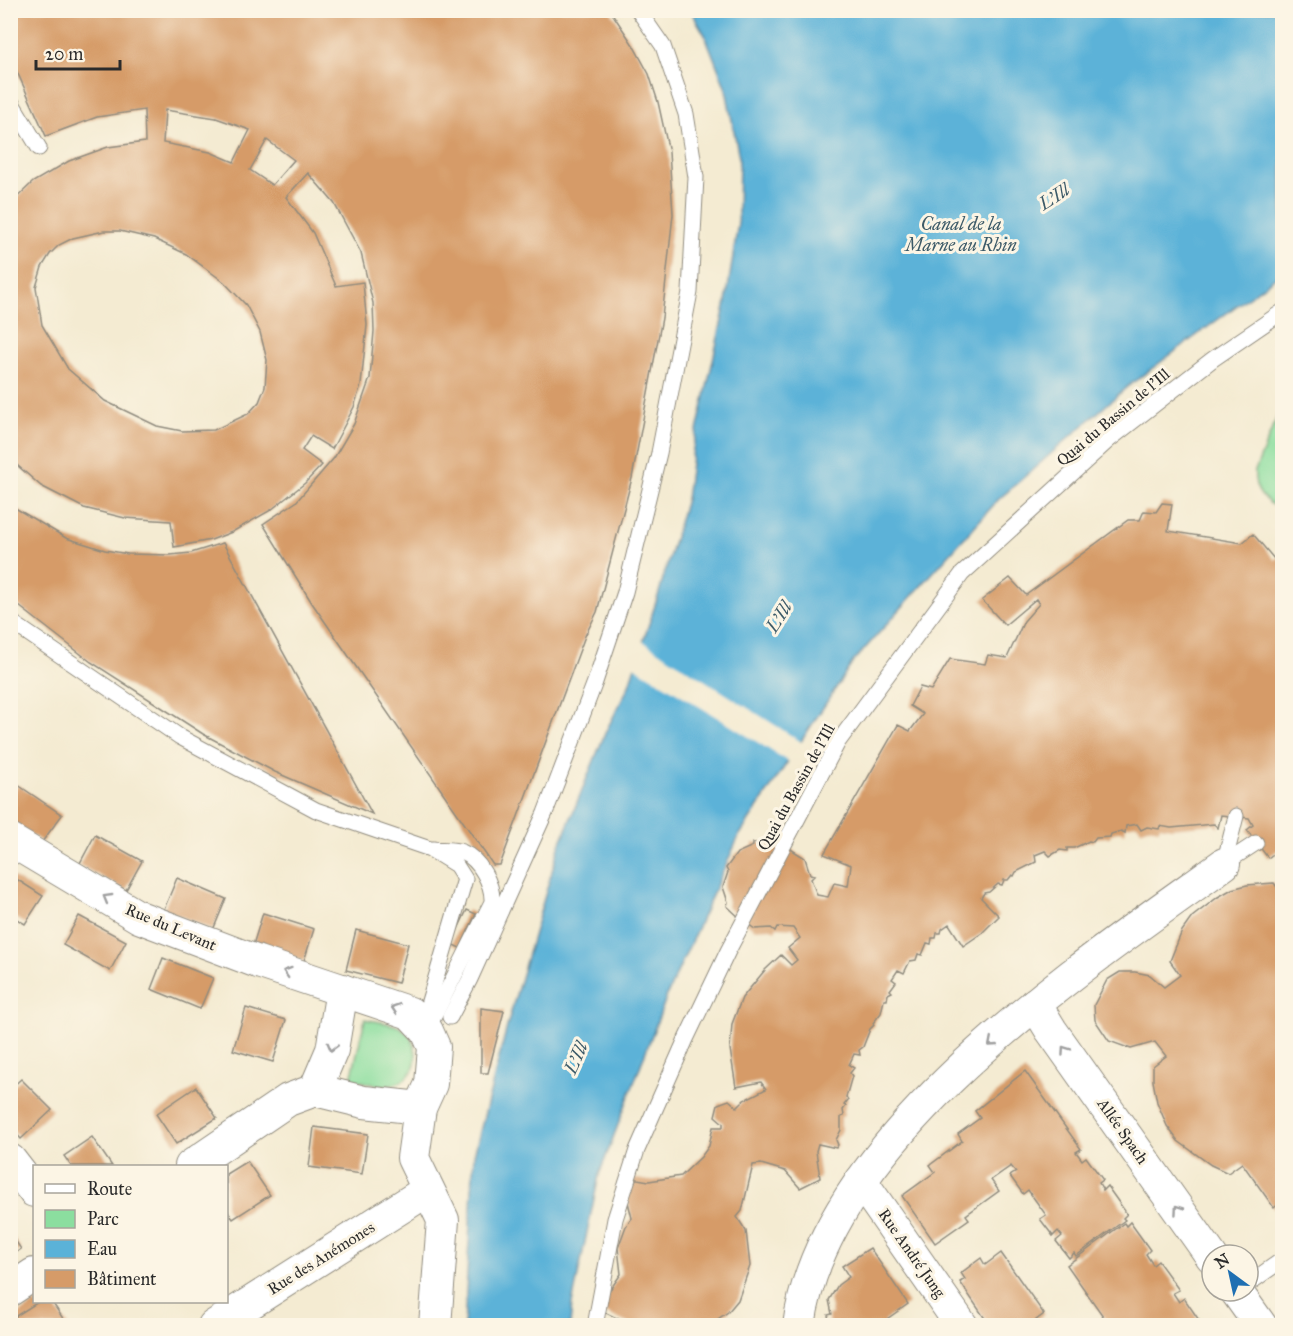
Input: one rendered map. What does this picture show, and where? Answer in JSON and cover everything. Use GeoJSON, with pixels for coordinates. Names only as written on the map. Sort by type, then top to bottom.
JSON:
{"type":"FeatureCollection","features":[{"type":"Feature","properties":{"kind":"street","name":"Rue du Levant"},"geometry":{"type":"LineString","coordinates":[[10,840],[139,917],[258,962],[410,1013],[433,1024]]}},
{"type":"Feature","properties":{"kind":"street"},"geometry":{"type":"LineString","coordinates":[[799,1326],[806,1294],[818,1261],[843,1208],[891,1141],[921,1109],[1035,1004],[1072,974],[1224,864]]}},
{"type":"Feature","properties":{"kind":"street"},"geometry":{"type":"LineString","coordinates":[[315,1090],[332,1050],[342,990]]}},
{"type":"Feature","properties":{"kind":"street","name":"Allée Spach"},"geometry":{"type":"LineString","coordinates":[[1035,1004],[1202,1243]]}},
{"type":"Feature","properties":{"kind":"street"},"geometry":{"type":"LineString","coordinates":[[433,1024],[431,1083],[420,1108],[413,1158],[442,1220],[435,1326]]}},
{"type":"Feature","properties":{"kind":"street"},"geometry":{"type":"LineString","coordinates":[[194,1165],[288,1100],[315,1090],[364,1102],[420,1108]]}},
{"type":"Feature","properties":{"kind":"street"},"geometry":{"type":"LineString","coordinates":[[10,1160],[33,1190]]}},
{"type":"Feature","properties":{"kind":"street","name":"Rue André Jung"},"geometry":{"type":"LineString","coordinates":[[861,1181],[962,1326]]}},
{"type":"Feature","properties":{"kind":"street","name":"Rue des Anémones"},"geometry":{"type":"LineString","coordinates":[[214,1326],[428,1190]]}},
{"type":"Feature","properties":{"kind":"street"},"geometry":{"type":"LineString","coordinates":[[10,1290],[33,1275]]}},
{"type":"Feature","properties":{"kind":"street"},"geometry":{"type":"LineString","coordinates":[[1248,1303],[1261,1326]]}},
{"type":"Feature","properties":{"kind":"lane"},"geometry":{"type":"LineString","coordinates":[[433,1024],[470,979],[545,813],[595,682],[625,592],[660,453],[690,292],[696,177],[686,114],[663,46],[638,10]]}},
{"type":"Feature","properties":{"kind":"lane"},"geometry":{"type":"LineString","coordinates":[[10,100],[39,148]]}},
{"type":"Feature","properties":{"kind":"lane","name":"Quai du Bassin de l'Ill"},"geometry":{"type":"LineString","coordinates":[[595,1326],[615,1219],[637,1150],[728,951],[838,742],[962,574],[1110,439],[1213,359],[1282,312]]}},
{"type":"Feature","properties":{"kind":"lane"},"geometry":{"type":"LineString","coordinates":[[10,621],[190,743],[316,810],[430,849],[456,865],[465,879],[433,1024]]}},
{"type":"Feature","properties":{"kind":"lane"},"geometry":{"type":"LineString","coordinates":[[1224,864],[1236,816]]}},
{"type":"Feature","properties":{"kind":"lane"},"geometry":{"type":"LineString","coordinates":[[1224,864],[1256,843]]}},
{"type":"Feature","properties":{"kind":"lane"},"geometry":{"type":"LineString","coordinates":[[430,849],[461,851],[474,861],[493,890],[492,903],[433,1024]]}},
{"type":"Feature","properties":{"kind":"lane"},"geometry":{"type":"LineString","coordinates":[[1260,1276],[1282,1260]]}},
{"type":"Feature","properties":{"kind":"green space"},"geometry":{"type":"Polygon","coordinates":[[[1282,405],[1282,511],[1261,496],[1256,485],[1255,471],[1282,405]]]}},
{"type":"Feature","properties":{"kind":"green space"},"geometry":{"type":"Polygon","coordinates":[[[365,1019],[397,1026],[408,1034],[413,1042],[416,1060],[409,1076],[402,1081],[383,1086],[351,1079],[365,1019]]]}},
{"type":"Feature","properties":{"kind":"water","name":"Canal de la Marne au Rhin"},"geometry":{"type":"Polygon","coordinates":[[[691,11],[1282,11],[1282,272],[1127,387],[998,500],[853,662],[739,836],[668,993],[599,1175],[572,1304],[570,1325],[464,1326],[474,1155],[509,1019],[559,847],[606,731],[628,688],[658,596],[686,499],[693,449],[726,302],[738,223],[739,157],[726,89],[705,35],[691,11]]]}},
{"type":"Feature","properties":{"kind":"pier"},"geometry":{"type":"Polygon","coordinates":[[[641,640],[803,743],[791,763],[632,665],[641,640]]]}},
{"type":"Feature","properties":{"kind":"building"},"geometry":{"type":"Polygon","coordinates":[[[10,10],[610,10],[633,45],[649,74],[669,152],[673,214],[662,318],[632,478],[597,612],[585,636],[500,865],[493,865],[312,603],[263,524],[296,502],[334,458],[354,424],[370,378],[374,331],[373,303],[361,253],[334,203],[308,173],[286,197],[313,233],[336,286],[363,282],[367,325],[361,385],[354,407],[332,449],[311,436],[302,450],[322,465],[305,483],[271,510],[232,532],[211,540],[174,547],[171,521],[125,518],[84,508],[41,486],[10,459],[10,204],[33,182],[69,161],[108,147],[145,142],[144,110],[97,117],[46,136],[10,56],[10,10]],[[165,110],[163,143],[210,152],[234,162],[250,130],[216,118],[165,110]],[[267,140],[250,170],[272,185],[294,160],[267,140]],[[104,231],[73,238],[59,245],[50,254],[42,267],[36,287],[42,325],[68,369],[105,401],[157,426],[182,431],[214,430],[248,414],[259,402],[265,387],[267,360],[260,332],[246,305],[224,282],[186,254],[154,239],[120,231],[104,231]]]}},
{"type":"Feature","properties":{"kind":"building"},"geometry":{"type":"Polygon","coordinates":[[[1162,503],[1172,504],[1168,531],[1242,543],[1253,534],[1275,560],[1282,555],[1282,847],[1268,858],[1247,830],[1253,825],[1249,818],[1221,815],[1218,828],[1214,824],[1171,828],[1160,826],[1159,829],[1147,827],[1141,830],[1137,824],[1126,826],[1125,833],[1121,831],[1111,834],[1110,837],[1096,838],[1093,842],[1089,841],[1074,848],[1067,848],[1067,851],[1060,850],[1050,856],[1045,851],[1035,855],[1036,862],[1016,872],[1008,880],[1004,880],[1002,885],[998,884],[989,892],[984,893],[981,898],[999,916],[982,933],[963,946],[949,924],[942,929],[941,933],[937,933],[936,938],[932,938],[931,944],[927,943],[922,955],[918,954],[916,960],[910,961],[904,973],[898,970],[892,979],[896,982],[890,990],[892,992],[888,994],[887,1000],[884,1000],[881,1013],[873,1023],[863,1047],[859,1050],[860,1055],[854,1054],[849,1065],[854,1068],[850,1073],[852,1076],[846,1097],[848,1100],[844,1105],[846,1106],[843,1110],[844,1116],[841,1117],[841,1130],[836,1140],[838,1145],[836,1148],[818,1144],[816,1151],[820,1178],[800,1188],[785,1171],[761,1164],[753,1165],[742,1211],[737,1217],[746,1231],[750,1266],[738,1300],[728,1312],[715,1321],[714,1326],[633,1326],[602,1311],[609,1291],[621,1274],[618,1248],[626,1226],[632,1218],[627,1198],[632,1178],[649,1181],[681,1176],[709,1146],[713,1127],[723,1127],[723,1123],[715,1116],[718,1104],[729,1100],[737,1107],[744,1100],[766,1089],[761,1082],[736,1087],[730,1049],[732,1024],[742,998],[765,970],[781,955],[791,965],[797,960],[788,948],[800,938],[793,928],[777,927],[775,931],[771,928],[755,929],[727,906],[728,902],[723,887],[728,872],[726,868],[737,853],[753,846],[753,843],[770,843],[773,840],[774,843],[790,847],[805,858],[810,874],[815,875],[811,879],[817,895],[828,897],[834,883],[848,886],[851,865],[824,854],[898,725],[910,731],[923,714],[910,706],[920,687],[931,690],[950,659],[985,664],[988,655],[1007,658],[1024,621],[1039,604],[1036,599],[1005,625],[982,600],[1010,578],[1026,595],[1128,520],[1140,520],[1144,511],[1156,512],[1162,503]]]}},
{"type":"Feature","properties":{"kind":"building"},"geometry":{"type":"Polygon","coordinates":[[[10,505],[66,538],[105,550],[128,554],[170,555],[191,553],[223,543],[372,814],[275,772],[203,734],[91,662],[10,599],[10,505]]]}},
{"type":"Feature","properties":{"kind":"building"},"geometry":{"type":"Polygon","coordinates":[[[18,785],[62,815],[42,842],[10,821],[10,796],[18,785]]]}},
{"type":"Feature","properties":{"kind":"building"},"geometry":{"type":"Polygon","coordinates":[[[95,835],[142,861],[126,890],[79,865],[95,835]]]}},
{"type":"Feature","properties":{"kind":"building"},"geometry":{"type":"Polygon","coordinates":[[[10,875],[43,896],[25,924],[10,915],[10,875]]]}},
{"type":"Feature","properties":{"kind":"building"},"geometry":{"type":"Polygon","coordinates":[[[177,878],[226,899],[213,930],[164,909],[177,878]]]}},
{"type":"Feature","properties":{"kind":"building"},"geometry":{"type":"Polygon","coordinates":[[[1274,883],[1282,894],[1282,1201],[1274,1208],[1242,1163],[1228,1173],[1211,1165],[1178,1141],[1167,1126],[1157,1102],[1153,1081],[1153,1066],[1166,1056],[1155,1042],[1131,1049],[1109,1041],[1095,1020],[1094,1005],[1107,980],[1120,972],[1150,975],[1164,987],[1180,975],[1170,961],[1182,931],[1192,917],[1232,889],[1247,885],[1274,883]]]}},
{"type":"Feature","properties":{"kind":"building"},"geometry":{"type":"Polygon","coordinates":[[[467,910],[476,914],[460,948],[451,944],[467,910]]]}},
{"type":"Feature","properties":{"kind":"building"},"geometry":{"type":"Polygon","coordinates":[[[263,913],[314,929],[304,961],[253,945],[263,913]]]}},
{"type":"Feature","properties":{"kind":"building"},"geometry":{"type":"Polygon","coordinates":[[[79,916],[126,941],[110,971],[63,945],[79,916]]]}},
{"type":"Feature","properties":{"kind":"building"},"geometry":{"type":"Polygon","coordinates":[[[356,930],[408,944],[398,983],[346,970],[356,930]]]}},
{"type":"Feature","properties":{"kind":"building"},"geometry":{"type":"Polygon","coordinates":[[[163,958],[213,978],[200,1009],[151,989],[163,958]]]}},
{"type":"Feature","properties":{"kind":"building"},"geometry":{"type":"Polygon","coordinates":[[[246,1008],[286,1020],[273,1062],[233,1050],[246,1008]]]}},
{"type":"Feature","properties":{"kind":"building"},"geometry":{"type":"Polygon","coordinates":[[[481,1008],[504,1011],[488,1073],[481,1073],[481,1008]]]}},
{"type":"Feature","properties":{"kind":"building"},"geometry":{"type":"Polygon","coordinates":[[[1025,1071],[1081,1149],[1076,1152],[1082,1160],[1086,1157],[1103,1180],[1099,1183],[1103,1190],[1107,1186],[1127,1214],[1123,1218],[1125,1220],[1076,1256],[1074,1253],[1069,1258],[1056,1241],[1062,1236],[1058,1231],[1053,1236],[1040,1219],[1046,1215],[1028,1190],[1023,1194],[1010,1176],[1016,1172],[1011,1166],[991,1180],[999,1191],[966,1215],[969,1219],[935,1243],[902,1196],[935,1172],[930,1165],[962,1141],[958,1134],[980,1118],[975,1111],[1025,1071]]]}},
{"type":"Feature","properties":{"kind":"building"},"geometry":{"type":"Polygon","coordinates":[[[21,1079],[52,1110],[21,1139],[10,1127],[10,1089],[21,1079]]]}},
{"type":"Feature","properties":{"kind":"building"},"geometry":{"type":"Polygon","coordinates":[[[196,1087],[217,1118],[176,1144],[156,1114],[196,1087]]]}},
{"type":"Feature","properties":{"kind":"building"},"geometry":{"type":"Polygon","coordinates":[[[314,1127],[368,1134],[362,1174],[309,1167],[314,1127]]]}},
{"type":"Feature","properties":{"kind":"building"},"geometry":{"type":"Polygon","coordinates":[[[92,1137],[111,1165],[70,1165],[64,1156],[92,1137]]]}},
{"type":"Feature","properties":{"kind":"building"},"geometry":{"type":"Polygon","coordinates":[[[247,1161],[270,1195],[233,1219],[228,1212],[228,1173],[247,1161]]]}},
{"type":"Feature","properties":{"kind":"building"},"geometry":{"type":"Polygon","coordinates":[[[1130,1222],[1150,1250],[1146,1254],[1153,1265],[1158,1261],[1179,1290],[1173,1293],[1179,1302],[1184,1298],[1203,1326],[1110,1326],[1067,1265],[1124,1223],[1126,1226],[1130,1222]]]}},
{"type":"Feature","properties":{"kind":"building"},"geometry":{"type":"Polygon","coordinates":[[[10,1233],[21,1249],[10,1257],[10,1233]]]}},
{"type":"Feature","properties":{"kind":"building"},"geometry":{"type":"Polygon","coordinates":[[[870,1248],[908,1304],[884,1321],[885,1326],[830,1326],[828,1315],[832,1314],[829,1300],[838,1285],[849,1277],[842,1266],[870,1248]]]}},
{"type":"Feature","properties":{"kind":"building"},"geometry":{"type":"Polygon","coordinates":[[[1001,1253],[1044,1314],[1028,1326],[990,1326],[960,1282],[965,1279],[961,1273],[981,1258],[985,1265],[1001,1253]]]}},
{"type":"Feature","properties":{"kind":"building"},"geometry":{"type":"Polygon","coordinates":[[[36,1303],[53,1303],[68,1326],[15,1326],[11,1319],[36,1303]]]}},
{"type":"Feature","properties":{"kind":"water label","name":"L'Ill"},"geometry":{"type":"Point","coordinates":[1054,197]}},
{"type":"Feature","properties":{"kind":"water label","name":"L'Ill"},"geometry":{"type":"Point","coordinates":[779,617]}},
{"type":"Feature","properties":{"kind":"water label","name":"L'Ill"},"geometry":{"type":"Point","coordinates":[576,1058]}}]}
